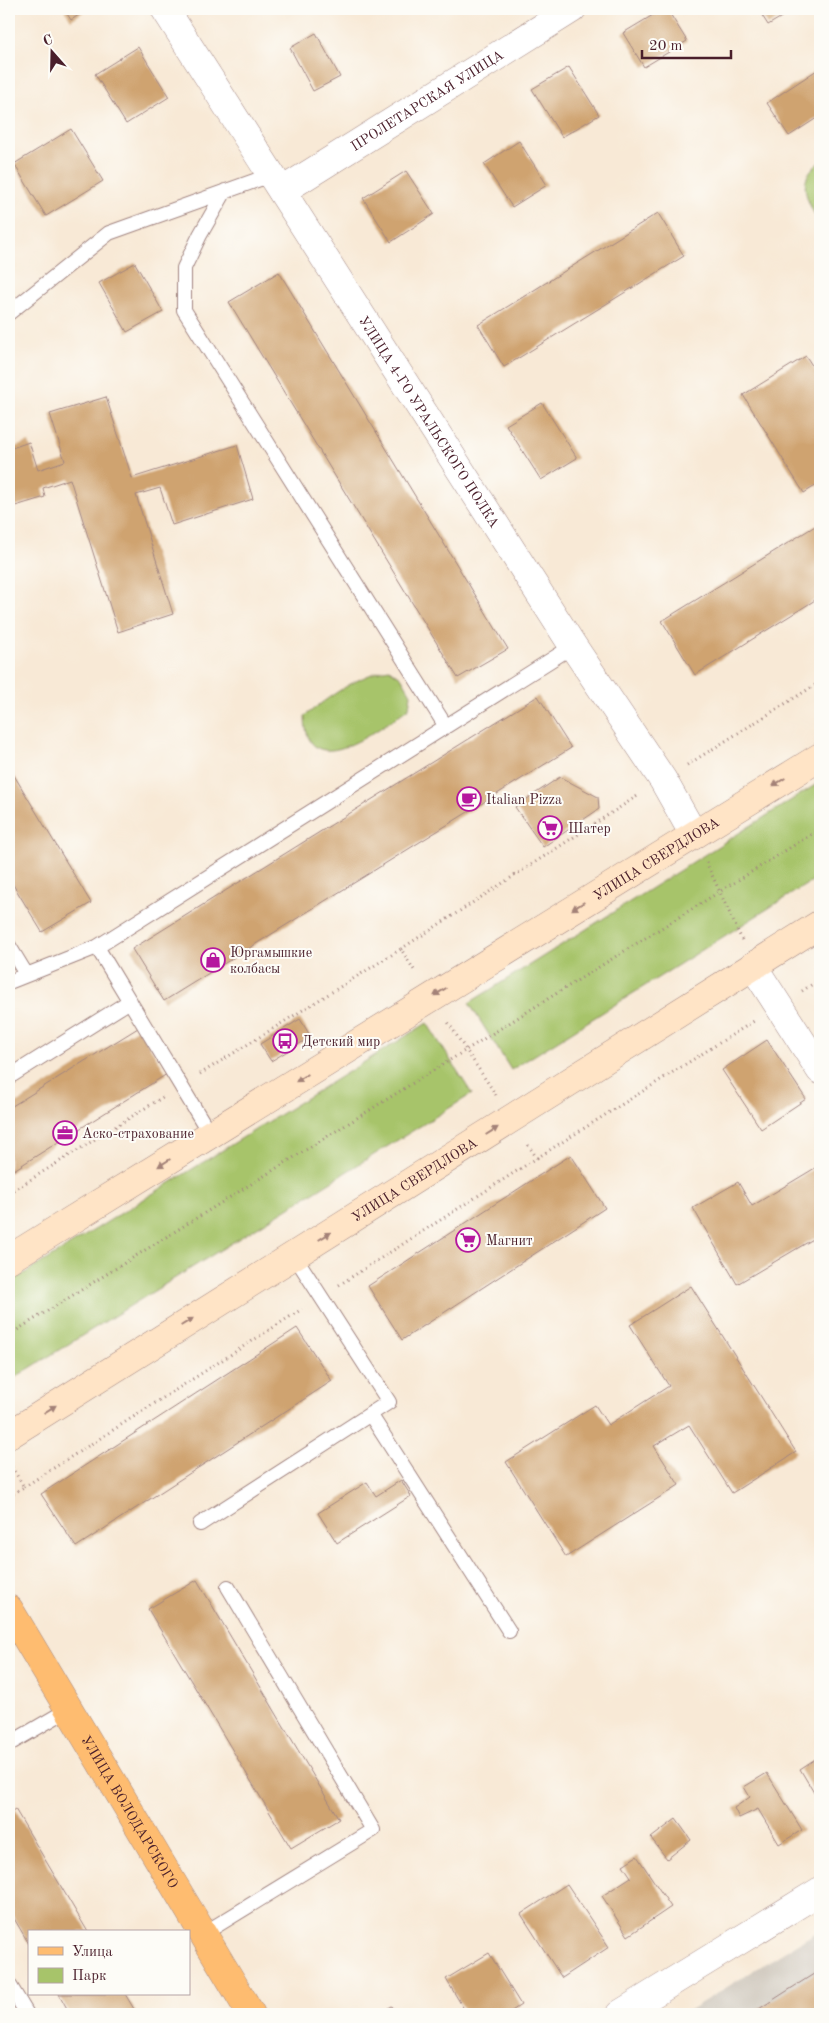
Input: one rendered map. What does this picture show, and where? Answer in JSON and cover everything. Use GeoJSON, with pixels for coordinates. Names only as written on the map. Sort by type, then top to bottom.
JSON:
{"type":"FeatureCollection","features":[{"type":"Feature","properties":{"kind":"main road","name":"УЛИЦА СВЕРДЛОВА"},"geometry":{"type":"LineString","coordinates":[[9,1259],[820,757]]}},
{"type":"Feature","properties":{"kind":"main road","name":"УЛИЦА СВЕРДЛОВА"},"geometry":{"type":"LineString","coordinates":[[9,1435],[820,924]]}},
{"type":"Feature","properties":{"kind":"main road","name":"УЛИЦА ВОЛОДАРСКОГО"},"geometry":{"type":"LineString","coordinates":[[9,1609],[249,2013]]}},
{"type":"Feature","properties":{"kind":"street","name":"УЛИЦА 4-ГО УРАЛЬСКОГО ПОЛКА"},"geometry":{"type":"LineString","coordinates":[[165,9],[573,646],[662,780],[694,835]]}},
{"type":"Feature","properties":{"kind":"street","name":"ПРОЛЕТАРСКАЯ УЛИЦА"},"geometry":{"type":"LineString","coordinates":[[276,183],[572,9]]}},
{"type":"Feature","properties":{"kind":"street"},"geometry":{"type":"LineString","coordinates":[[753,966],[820,1070]]}},
{"type":"Feature","properties":{"kind":"street"},"geometry":{"type":"LineString","coordinates":[[620,2014],[820,1891]]}},
{"type":"Feature","properties":{"kind":"lane"},"geometry":{"type":"LineString","coordinates":[[9,313],[109,233],[225,191],[276,183]]}},
{"type":"Feature","properties":{"kind":"lane"},"geometry":{"type":"LineString","coordinates":[[225,191],[184,268],[184,310],[445,725]]}},
{"type":"Feature","properties":{"kind":"lane"},"geometry":{"type":"LineString","coordinates":[[9,982],[97,947],[445,725],[573,646]]}},
{"type":"Feature","properties":{"kind":"lane"},"geometry":{"type":"LineString","coordinates":[[9,946],[26,974]]}},
{"type":"Feature","properties":{"kind":"lane"},"geometry":{"type":"LineString","coordinates":[[97,947],[210,1134]]}},
{"type":"Feature","properties":{"kind":"lane"},"geometry":{"type":"LineString","coordinates":[[9,1077],[130,1002]]}},
{"type":"Feature","properties":{"kind":"lane"},"geometry":{"type":"LineString","coordinates":[[200,1524],[389,1402],[294,1255]]}},
{"type":"Feature","properties":{"kind":"lane"},"geometry":{"type":"LineString","coordinates":[[370,1414],[509,1631]]}},
{"type":"Feature","properties":{"kind":"lane"},"geometry":{"type":"LineString","coordinates":[[203,1934],[373,1830],[228,1588]]}},
{"type":"Feature","properties":{"kind":"lane"},"geometry":{"type":"LineString","coordinates":[[9,1744],[69,1709]]}},
{"type":"Feature","properties":{"kind":"lane"},"geometry":{"type":"LineString","coordinates":[[9,1984],[28,2014]]}},
{"type":"Feature","properties":{"kind":"path"},"geometry":{"type":"LineString","coordinates":[[400,950],[662,780],[820,682]]}},
{"type":"Feature","properties":{"kind":"path"},"geometry":{"type":"LineString","coordinates":[[466,1050],[820,829]]}},
{"type":"Feature","properties":{"kind":"path"},"geometry":{"type":"LineString","coordinates":[[694,835],[753,966]]}},
{"type":"Feature","properties":{"kind":"path"},"geometry":{"type":"LineString","coordinates":[[537,1158],[820,979]]}},
{"type":"Feature","properties":{"kind":"path"},"geometry":{"type":"LineString","coordinates":[[9,1462],[24,1486],[9,1496]]}},
{"type":"Feature","properties":{"kind":"shaded area"},"geometry":{"type":"Polygon","coordinates":[[[820,1930],[820,2014],[683,2014],[820,1930]]]}},
{"type":"Feature","properties":{"kind":"green space"},"geometry":{"type":"Polygon","coordinates":[[[820,162],[820,224],[808,200],[805,184],[807,176],[820,162]]]}},
{"type":"Feature","properties":{"kind":"green space"},"geometry":{"type":"Polygon","coordinates":[[[389,669],[401,677],[411,694],[409,708],[364,738],[347,746],[331,750],[317,748],[308,737],[305,716],[355,681],[389,669]]]}},
{"type":"Feature","properties":{"kind":"green space"},"geometry":{"type":"Polygon","coordinates":[[[820,782],[820,876],[511,1070],[469,1003],[820,782]]]}},
{"type":"Feature","properties":{"kind":"green space"},"geometry":{"type":"Polygon","coordinates":[[[427,1023],[472,1094],[9,1381],[9,1283],[427,1023]]]}},
{"type":"Feature","properties":{"kind":"building"},"geometry":{"type":"Polygon","coordinates":[[[64,9],[88,9],[71,20],[64,9]]]}},
{"type":"Feature","properties":{"kind":"building"},"geometry":{"type":"Polygon","coordinates":[[[663,9],[667,9],[687,41],[644,67],[623,33],[663,9]]]}},
{"type":"Feature","properties":{"kind":"building"},"geometry":{"type":"Polygon","coordinates":[[[758,9],[795,9],[768,25],[758,9]]]}},
{"type":"Feature","properties":{"kind":"building"},"geometry":{"type":"Polygon","coordinates":[[[316,33],[340,77],[313,91],[290,48],[316,33]]]}},
{"type":"Feature","properties":{"kind":"building"},"geometry":{"type":"Polygon","coordinates":[[[138,47],[169,97],[126,124],[95,74],[138,47]]]}},
{"type":"Feature","properties":{"kind":"building"},"geometry":{"type":"Polygon","coordinates":[[[569,67],[599,115],[562,137],[532,89],[569,67]]]}},
{"type":"Feature","properties":{"kind":"building"},"geometry":{"type":"Polygon","coordinates":[[[820,68],[820,116],[789,136],[767,103],[820,68]]]}},
{"type":"Feature","properties":{"kind":"building"},"geometry":{"type":"Polygon","coordinates":[[[71,129],[103,181],[46,216],[14,164],[71,129]]]}},
{"type":"Feature","properties":{"kind":"building"},"geometry":{"type":"Polygon","coordinates":[[[519,141],[547,185],[512,207],[484,164],[519,141]]]}},
{"type":"Feature","properties":{"kind":"building"},"geometry":{"type":"Polygon","coordinates":[[[406,171],[434,214],[391,242],[363,198],[406,171]]]}},
{"type":"Feature","properties":{"kind":"building"},"geometry":{"type":"Polygon","coordinates":[[[658,213],[684,256],[504,367],[478,325],[658,213]]]}},
{"type":"Feature","properties":{"kind":"building"},"geometry":{"type":"Polygon","coordinates":[[[135,263],[163,312],[127,332],[99,283],[135,263]]]}},
{"type":"Feature","properties":{"kind":"building"},"geometry":{"type":"Polygon","coordinates":[[[279,272],[508,649],[458,678],[229,302],[279,272]]]}},
{"type":"Feature","properties":{"kind":"building"},"geometry":{"type":"Polygon","coordinates":[[[806,356],[820,378],[820,483],[804,493],[743,395],[806,356]]]}},
{"type":"Feature","properties":{"kind":"building"},"geometry":{"type":"Polygon","coordinates":[[[106,397],[132,478],[237,445],[253,499],[172,525],[160,488],[136,495],[173,614],[118,632],[70,479],[43,488],[45,497],[9,508],[9,449],[29,442],[38,470],[65,461],[50,414],[106,397]]]}},
{"type":"Feature","properties":{"kind":"building"},"geometry":{"type":"Polygon","coordinates":[[[542,403],[577,458],[541,480],[506,425],[542,403]]]}},
{"type":"Feature","properties":{"kind":"building"},"geometry":{"type":"Polygon","coordinates":[[[820,523],[820,597],[695,675],[662,621],[820,523]]]}},
{"type":"Feature","properties":{"kind":"building"},"geometry":{"type":"Polygon","coordinates":[[[538,696],[571,748],[164,1001],[132,949],[538,696]]]}},
{"type":"Feature","properties":{"kind":"building"},"geometry":{"type":"Polygon","coordinates":[[[9,767],[91,903],[42,932],[9,878],[9,767]]]}},
{"type":"Feature","properties":{"kind":"building","name":"Шатер"},"geometry":{"type":"Polygon","coordinates":[[[560,777],[598,797],[599,809],[543,847],[515,807],[560,777]]]}},
{"type":"Feature","properties":{"kind":"building"},"geometry":{"type":"Polygon","coordinates":[[[300,1019],[311,1037],[271,1061],[260,1044],[300,1019]]]}},
{"type":"Feature","properties":{"kind":"building"},"geometry":{"type":"Polygon","coordinates":[[[138,1028],[167,1074],[9,1173],[9,1108],[138,1028]]]}},
{"type":"Feature","properties":{"kind":"building"},"geometry":{"type":"Polygon","coordinates":[[[767,1040],[806,1099],[761,1129],[722,1070],[767,1040]]]}},
{"type":"Feature","properties":{"kind":"building"},"geometry":{"type":"Polygon","coordinates":[[[571,1155],[605,1208],[402,1340],[368,1286],[571,1155]]]}},
{"type":"Feature","properties":{"kind":"building"},"geometry":{"type":"Polygon","coordinates":[[[820,1165],[820,1235],[737,1284],[693,1208],[738,1182],[752,1206],[820,1165]]]}},
{"type":"Feature","properties":{"kind":"building"},"geometry":{"type":"Polygon","coordinates":[[[691,1286],[796,1452],[732,1493],[689,1425],[654,1446],[679,1485],[566,1557],[506,1462],[595,1405],[608,1425],[669,1386],[630,1325],[691,1286]]]}},
{"type":"Feature","properties":{"kind":"building"},"geometry":{"type":"Polygon","coordinates":[[[297,1328],[332,1381],[76,1547],[41,1494],[297,1328]]]}},
{"type":"Feature","properties":{"kind":"building"},"geometry":{"type":"Polygon","coordinates":[[[401,1480],[411,1496],[337,1543],[318,1513],[367,1482],[376,1496],[401,1480]]]}},
{"type":"Feature","properties":{"kind":"building"},"geometry":{"type":"Polygon","coordinates":[[[197,1580],[339,1819],[291,1848],[148,1609],[197,1580]]]}},
{"type":"Feature","properties":{"kind":"building"},"geometry":{"type":"Polygon","coordinates":[[[820,1756],[820,1803],[800,1769],[820,1756]]]}},
{"type":"Feature","properties":{"kind":"building"},"geometry":{"type":"Polygon","coordinates":[[[767,1773],[802,1830],[779,1844],[758,1809],[739,1818],[734,1808],[750,1797],[744,1787],[767,1773]]]}},
{"type":"Feature","properties":{"kind":"building"},"geometry":{"type":"Polygon","coordinates":[[[15,1809],[87,1930],[28,1930],[28,1942],[9,1910],[9,1813],[15,1809]]]}},
{"type":"Feature","properties":{"kind":"building"},"geometry":{"type":"Polygon","coordinates":[[[676,1819],[691,1840],[667,1859],[651,1838],[676,1819]]]}},
{"type":"Feature","properties":{"kind":"building"},"geometry":{"type":"Polygon","coordinates":[[[637,1856],[671,1907],[628,1936],[602,1896],[631,1877],[623,1865],[637,1856]]]}},
{"type":"Feature","properties":{"kind":"building"},"geometry":{"type":"Polygon","coordinates":[[[567,1884],[609,1947],[562,1978],[521,1914],[567,1884]]]}},
{"type":"Feature","properties":{"kind":"building"},"geometry":{"type":"Polygon","coordinates":[[[489,1953],[521,2005],[507,2014],[467,2014],[446,1979],[489,1953]]]}},
{"type":"Feature","properties":{"kind":"building"},"geometry":{"type":"Polygon","coordinates":[[[820,1970],[820,2014],[751,2014],[820,1970]]]}},
{"type":"Feature","properties":{"kind":"building"},"geometry":{"type":"Polygon","coordinates":[[[60,1996],[126,1996],[137,2014],[70,2014],[60,1996]]]}},
{"type":"Feature","properties":{"kind":"building"},"geometry":{"type":"Polygon","coordinates":[[[392,2006],[397,2014],[377,2014],[392,2006]]]}},
{"type":"Feature","properties":{"kind":"place","name":"Italian Pizza"},"geometry":{"type":"Point","coordinates":[469,799]}},
{"type":"Feature","properties":{"kind":"place","name":"Шатер"},"geometry":{"type":"Point","coordinates":[550,828]}},
{"type":"Feature","properties":{"kind":"place","name":"Юргамышкие колбасы"},"geometry":{"type":"Point","coordinates":[213,960]}},
{"type":"Feature","properties":{"kind":"place","name":"Детский мир"},"geometry":{"type":"Point","coordinates":[285,1041]}},
{"type":"Feature","properties":{"kind":"place","name":"Аско-страхование"},"geometry":{"type":"Point","coordinates":[65,1133]}},
{"type":"Feature","properties":{"kind":"place","name":"Магнит"},"geometry":{"type":"Point","coordinates":[468,1240]}}]}
